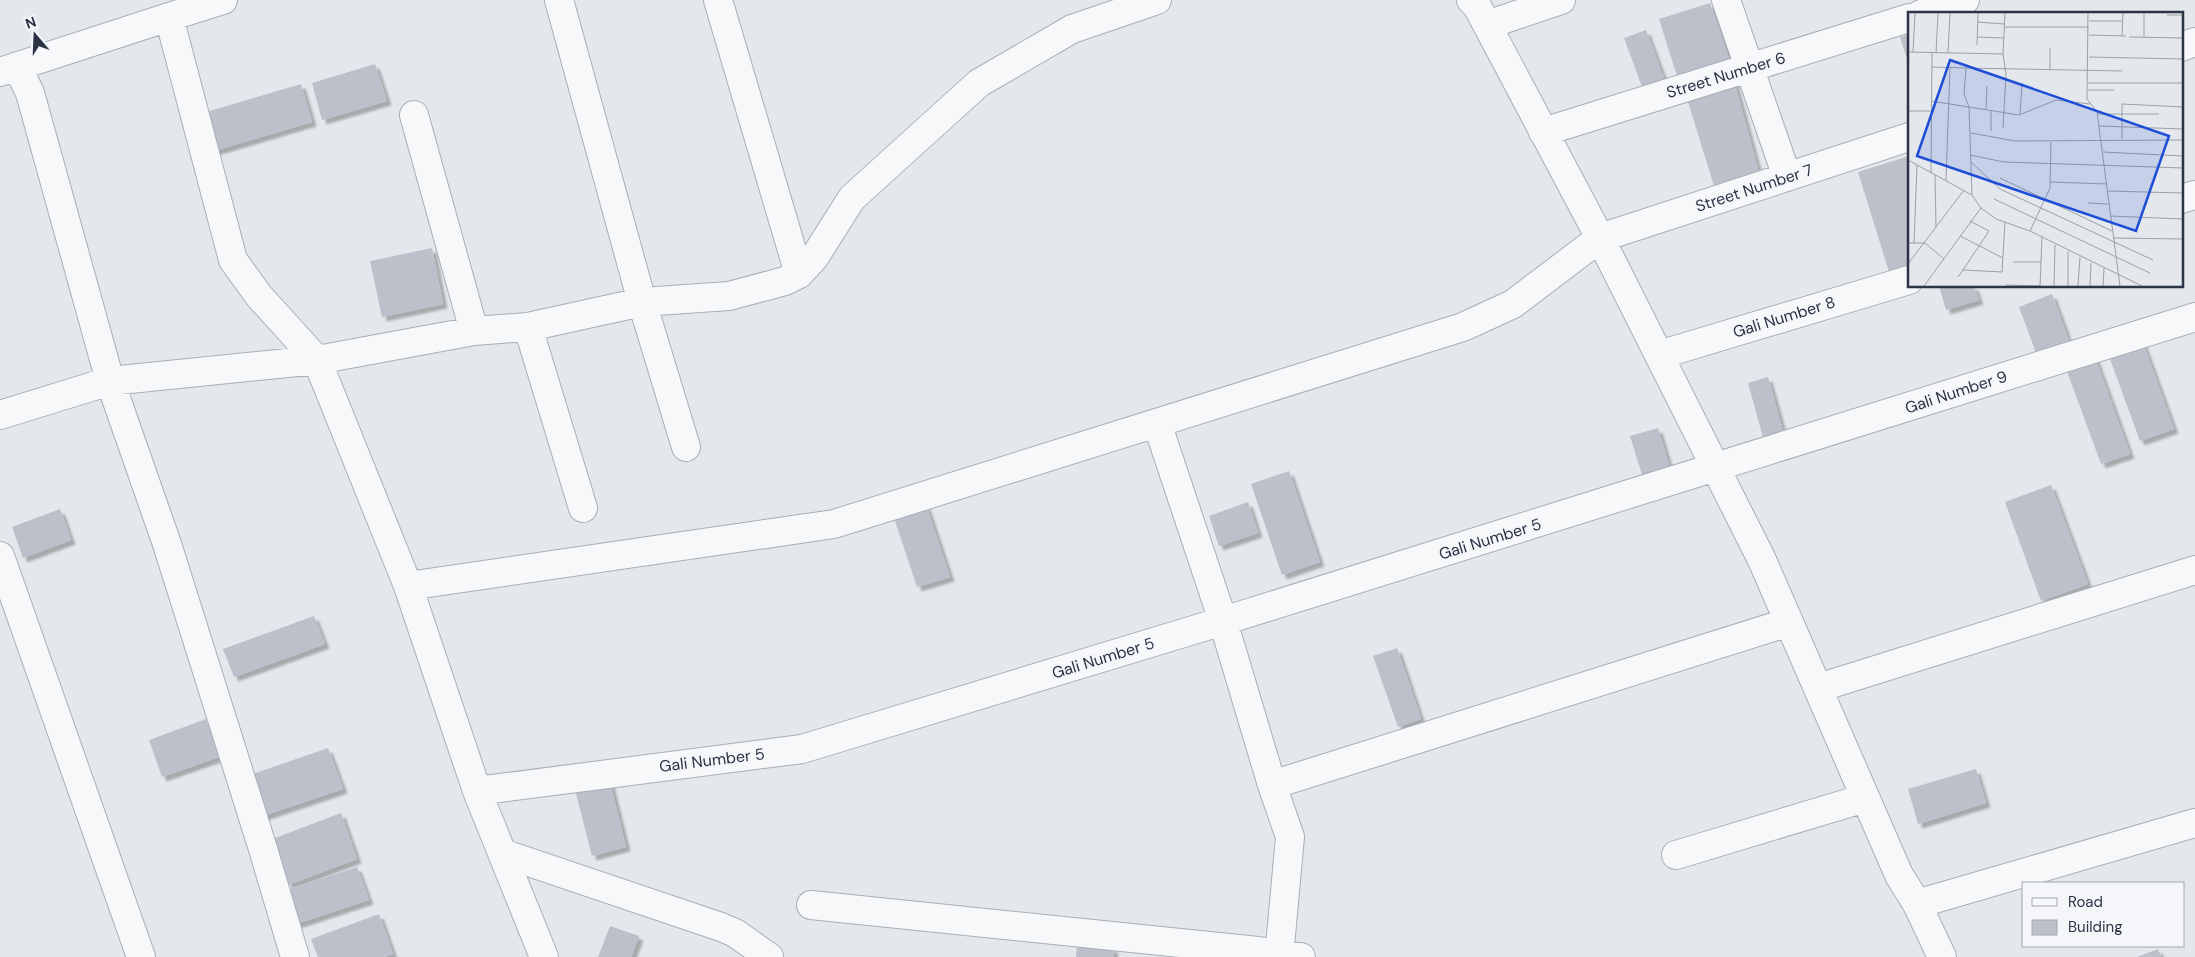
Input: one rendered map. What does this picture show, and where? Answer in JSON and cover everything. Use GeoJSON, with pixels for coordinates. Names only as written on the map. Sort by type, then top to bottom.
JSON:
{"type":"FeatureCollection","features":[{"type":"Feature","properties":{"kind":"street"},"geometry":{"type":"LineString","coordinates":[[223,0],[8,69],[30,93],[110,381],[167,544],[263,848],[295,957]]}},
{"type":"Feature","properties":{"kind":"street"},"geometry":{"type":"LineString","coordinates":[[559,0],[642,302],[686,447]]}},
{"type":"Feature","properties":{"kind":"street"},"geometry":{"type":"LineString","coordinates":[[718,0],[799,274]]}},
{"type":"Feature","properties":{"kind":"street"},"geometry":{"type":"LineString","coordinates":[[0,415],[110,381],[317,360],[474,331],[528,327],[642,302],[729,296],[785,281],[799,274],[814,258],[852,198],[979,84],[1072,29],[1156,0]]}},
{"type":"Feature","properties":{"kind":"street"},"geometry":{"type":"LineString","coordinates":[[1471,0],[1477,6],[1488,25],[1600,238],[1762,560],[1899,875],[1917,904],[1942,957]]}},
{"type":"Feature","properties":{"kind":"street"},"geometry":{"type":"LineString","coordinates":[[1488,25],[1561,0]]}},
{"type":"Feature","properties":{"kind":"street"},"geometry":{"type":"LineString","coordinates":[[1726,0],[1787,177]]}},
{"type":"Feature","properties":{"kind":"street"},"geometry":{"type":"LineString","coordinates":[[1927,12],[1965,0]]}},
{"type":"Feature","properties":{"kind":"street"},"geometry":{"type":"LineString","coordinates":[[169,17],[233,260],[259,296],[317,360],[408,586],[477,791],[544,957]]}},
{"type":"Feature","properties":{"kind":"street","name":"Street Number 6"},"geometry":{"type":"LineString","coordinates":[[1544,132],[1908,18]]}},
{"type":"Feature","properties":{"kind":"street"},"geometry":{"type":"LineString","coordinates":[[2182,47],[2195,42]]}},
{"type":"Feature","properties":{"kind":"street"},"geometry":{"type":"LineString","coordinates":[[414,115],[474,331]]}},
{"type":"Feature","properties":{"kind":"street","name":"Street Number 7"},"geometry":{"type":"LineString","coordinates":[[408,586],[834,524],[1463,327],[1513,304],[1600,238],[1908,137]]}},
{"type":"Feature","properties":{"kind":"street"},"geometry":{"type":"LineString","coordinates":[[2182,199],[2195,195]]}},
{"type":"Feature","properties":{"kind":"street","name":"Gali Number 8"},"geometry":{"type":"LineString","coordinates":[[1659,354],[1908,280]]}},
{"type":"Feature","properties":{"kind":"street","name":"Gali Number 9"},"geometry":{"type":"LineString","coordinates":[[1716,468],[2195,316]]}},
{"type":"Feature","properties":{"kind":"street"},"geometry":{"type":"LineString","coordinates":[[528,327],[583,508]]}},
{"type":"Feature","properties":{"kind":"street"},"geometry":{"type":"LineString","coordinates":[[812,905],[1287,956],[1290,837],[1272,785],[1223,621],[1157,423]]}},
{"type":"Feature","properties":{"kind":"street","name":"Gali Number 5"},"geometry":{"type":"LineString","coordinates":[[477,791],[802,749],[1716,468]]}},
{"type":"Feature","properties":{"kind":"street"},"geometry":{"type":"LineString","coordinates":[[0,556],[141,957]]}},
{"type":"Feature","properties":{"kind":"street"},"geometry":{"type":"LineString","coordinates":[[1818,688],[2195,570]]}},
{"type":"Feature","properties":{"kind":"street"},"geometry":{"type":"LineString","coordinates":[[1272,785],[1789,622]]}},
{"type":"Feature","properties":{"kind":"street"},"geometry":{"type":"LineString","coordinates":[[1676,855],[1865,798]]}},
{"type":"Feature","properties":{"kind":"street"},"geometry":{"type":"LineString","coordinates":[[1917,904],[2195,823]]}},
{"type":"Feature","properties":{"kind":"street"},"geometry":{"type":"LineString","coordinates":[[502,852],[721,926],[735,933],[769,957]]}},
{"type":"Feature","properties":{"kind":"building"},"geometry":{"type":"Polygon","coordinates":[[[1710,3],[1729,59],[1677,76],[1659,19],[1710,3]]]}},
{"type":"Feature","properties":{"kind":"building"},"geometry":{"type":"Polygon","coordinates":[[[1646,30],[1664,79],[1642,87],[1624,38],[1646,30]]]}},
{"type":"Feature","properties":{"kind":"building"},"geometry":{"type":"Polygon","coordinates":[[[1908,34],[1908,62],[1900,37],[1908,34]]]}},
{"type":"Feature","properties":{"kind":"building"},"geometry":{"type":"Polygon","coordinates":[[[375,64],[387,101],[322,120],[312,83],[375,64]]]}},
{"type":"Feature","properties":{"kind":"building"},"geometry":{"type":"Polygon","coordinates":[[[1733,77],[1759,173],[1714,186],[1685,92],[1733,77]]]}},
{"type":"Feature","properties":{"kind":"building"},"geometry":{"type":"Polygon","coordinates":[[[301,84],[312,122],[214,151],[203,113],[301,84]]]}},
{"type":"Feature","properties":{"kind":"building"},"geometry":{"type":"Polygon","coordinates":[[[1908,156],[1908,269],[1890,275],[1858,172],[1908,156]]]}},
{"type":"Feature","properties":{"kind":"building"},"geometry":{"type":"Polygon","coordinates":[[[432,248],[443,304],[382,317],[370,261],[432,248]]]}},
{"type":"Feature","properties":{"kind":"building"},"geometry":{"type":"Polygon","coordinates":[[[1940,288],[1975,288],[1979,300],[1946,310],[1940,288]]]}},
{"type":"Feature","properties":{"kind":"building"},"geometry":{"type":"Polygon","coordinates":[[[2052,294],[2069,341],[2036,353],[2019,307],[2052,294]]]}},
{"type":"Feature","properties":{"kind":"building"},"geometry":{"type":"Polygon","coordinates":[[[2140,335],[2174,429],[2140,441],[2106,348],[2140,335]]]}},
{"type":"Feature","properties":{"kind":"building"},"geometry":{"type":"Polygon","coordinates":[[[2093,352],[2130,454],[2101,464],[2064,363],[2093,352]]]}},
{"type":"Feature","properties":{"kind":"building"},"geometry":{"type":"Polygon","coordinates":[[[1768,377],[1784,435],[1764,441],[1748,383],[1768,377]]]}},
{"type":"Feature","properties":{"kind":"building"},"geometry":{"type":"Polygon","coordinates":[[[1658,428],[1670,469],[1643,478],[1630,436],[1658,428]]]}},
{"type":"Feature","properties":{"kind":"building"},"geometry":{"type":"Polygon","coordinates":[[[1289,471],[1320,562],[1282,575],[1251,484],[1289,471]]]}},
{"type":"Feature","properties":{"kind":"building"},"geometry":{"type":"Polygon","coordinates":[[[2051,485],[2088,584],[2041,601],[2005,502],[2051,485]]]}},
{"type":"Feature","properties":{"kind":"building"},"geometry":{"type":"Polygon","coordinates":[[[1248,502],[1258,533],[1219,546],[1209,516],[1248,502]]]}},
{"type":"Feature","properties":{"kind":"building"},"geometry":{"type":"Polygon","coordinates":[[[926,505],[950,577],[917,587],[893,515],[926,505]]]}},
{"type":"Feature","properties":{"kind":"building"},"geometry":{"type":"Polygon","coordinates":[[[60,509],[71,540],[23,558],[12,527],[60,509]]]}},
{"type":"Feature","properties":{"kind":"building"},"geometry":{"type":"Polygon","coordinates":[[[314,616],[325,644],[234,677],[223,649],[314,616]]]}},
{"type":"Feature","properties":{"kind":"building"},"geometry":{"type":"Polygon","coordinates":[[[1397,648],[1421,719],[1398,727],[1373,656],[1397,648]]]}},
{"type":"Feature","properties":{"kind":"building"},"geometry":{"type":"Polygon","coordinates":[[[206,719],[219,757],[162,777],[149,740],[206,719]]]}},
{"type":"Feature","properties":{"kind":"building"},"geometry":{"type":"Polygon","coordinates":[[[328,748],[343,789],[260,817],[247,776],[328,748]]]}},
{"type":"Feature","properties":{"kind":"building"},"geometry":{"type":"Polygon","coordinates":[[[1976,769],[1986,803],[1918,824],[1908,789],[1976,769]]]}},
{"type":"Feature","properties":{"kind":"building"},"geometry":{"type":"Polygon","coordinates":[[[609,778],[626,847],[592,856],[574,786],[609,778]]]}},
{"type":"Feature","properties":{"kind":"building"},"geometry":{"type":"Polygon","coordinates":[[[341,813],[357,859],[288,885],[270,840],[341,813]]]}},
{"type":"Feature","properties":{"kind":"building"},"geometry":{"type":"Polygon","coordinates":[[[357,867],[369,900],[296,924],[284,891],[357,867]]]}},
{"type":"Feature","properties":{"kind":"building"},"geometry":{"type":"Polygon","coordinates":[[[379,914],[393,954],[384,957],[318,957],[311,939],[379,914]]]}},
{"type":"Feature","properties":{"kind":"building"},"geometry":{"type":"Polygon","coordinates":[[[610,926],[639,936],[631,957],[598,957],[610,926]]]}},
{"type":"Feature","properties":{"kind":"building"},"geometry":{"type":"Polygon","coordinates":[[[1077,944],[1114,948],[1113,957],[1076,957],[1077,944]]]}},
{"type":"Feature","properties":{"kind":"building"},"geometry":{"type":"Polygon","coordinates":[[[2158,949],[2161,957],[2137,957],[2158,949]]]}}]}
